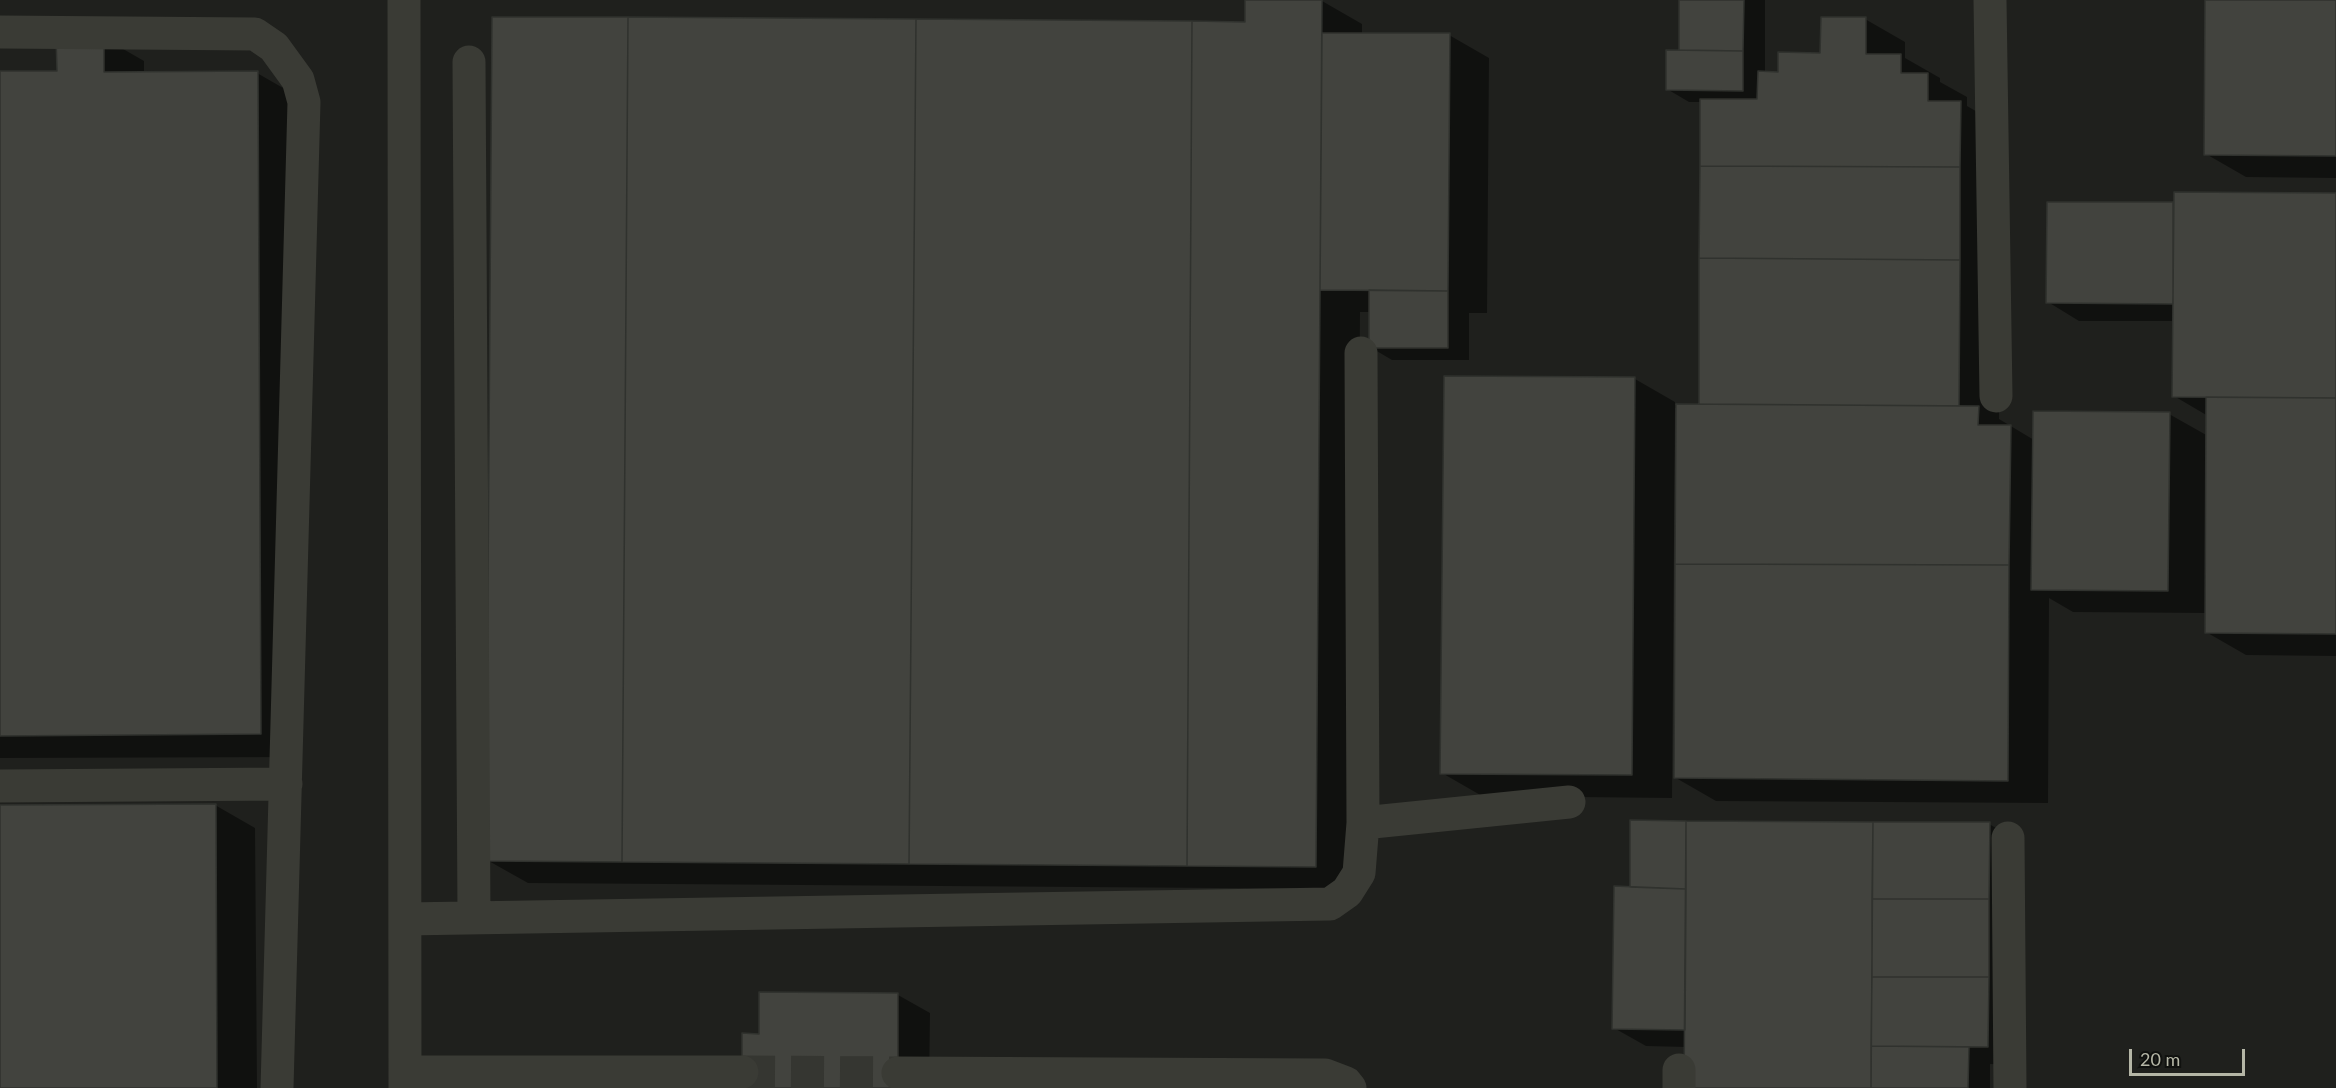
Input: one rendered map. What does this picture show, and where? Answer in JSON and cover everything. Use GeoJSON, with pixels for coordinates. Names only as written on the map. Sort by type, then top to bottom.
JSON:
{"type":"FeatureCollection","features":[{"type":"Feature","properties":{"kind":"street"},"geometry":{"type":"LineString","coordinates":[[404,0],[405,1080],[481,1081],[742,1072]]}},
{"type":"Feature","properties":{"kind":"street"},"geometry":{"type":"LineString","coordinates":[[1990,0],[1996,396]]}},
{"type":"Feature","properties":{"kind":"street"},"geometry":{"type":"LineString","coordinates":[[0,32],[255,34],[274,47],[298,80],[304,102],[278,1088]]}},
{"type":"Feature","properties":{"kind":"street"},"geometry":{"type":"LineString","coordinates":[[470,62],[474,918]]}},
{"type":"Feature","properties":{"kind":"street"},"geometry":{"type":"LineString","coordinates":[[405,919],[1330,904],[1347,892],[1359,873],[1363,823],[1361,353]]}},
{"type":"Feature","properties":{"kind":"street"},"geometry":{"type":"LineString","coordinates":[[0,786],[286,784]]}},
{"type":"Feature","properties":{"kind":"street"},"geometry":{"type":"LineString","coordinates":[[1363,823],[1569,802]]}},
{"type":"Feature","properties":{"kind":"street"},"geometry":{"type":"LineString","coordinates":[[2008,838],[2010,1088]]}},
{"type":"Feature","properties":{"kind":"street"},"geometry":{"type":"LineString","coordinates":[[898,1073],[1325,1075],[1346,1083],[1350,1088]]}},
{"type":"Feature","properties":{"kind":"shaded area"},"geometry":{"type":"Polygon","coordinates":[[[0,0],[2336,0],[2336,1088],[0,1088],[0,0]]]}},
{"type":"Feature","properties":{"kind":"building"},"geometry":{"type":"Polygon","coordinates":[[[1245,0],[1322,0],[1316,867],[1187,866],[1192,21],[1245,22],[1245,0]]]}},
{"type":"Feature","properties":{"kind":"building"},"geometry":{"type":"Polygon","coordinates":[[[1679,0],[1744,0],[1743,51],[1679,50],[1679,0]]]}},
{"type":"Feature","properties":{"kind":"building"},"geometry":{"type":"Polygon","coordinates":[[[2205,0],[2336,0],[2336,156],[2204,155],[2205,0]]]}},
{"type":"Feature","properties":{"kind":"building"},"geometry":{"type":"Polygon","coordinates":[[[492,17],[628,17],[622,862],[486,861],[492,17]]]}},
{"type":"Feature","properties":{"kind":"building"},"geometry":{"type":"Polygon","coordinates":[[[628,17],[916,19],[909,864],[622,862],[628,17]]]}},
{"type":"Feature","properties":{"kind":"building"},"geometry":{"type":"Polygon","coordinates":[[[1821,17],[1866,17],[1866,54],[1901,54],[1901,73],[1928,73],[1928,101],[1961,101],[1960,167],[1700,166],[1700,99],[1757,99],[1758,71],[1778,72],[1778,52],[1820,53],[1821,17]]]}},
{"type":"Feature","properties":{"kind":"building"},"geometry":{"type":"Polygon","coordinates":[[[916,19],[1192,21],[1187,866],[909,864],[916,19]]]}},
{"type":"Feature","properties":{"kind":"building"},"geometry":{"type":"Polygon","coordinates":[[[1322,33],[1450,33],[1448,291],[1320,290],[1322,33]]]}},
{"type":"Feature","properties":{"kind":"building"},"geometry":{"type":"Polygon","coordinates":[[[56,37],[104,37],[104,72],[258,71],[261,734],[0,736],[0,71],[57,71],[56,37]]]}},
{"type":"Feature","properties":{"kind":"building"},"geometry":{"type":"Polygon","coordinates":[[[1666,50],[1743,51],[1743,91],[1666,90],[1666,50]]]}},
{"type":"Feature","properties":{"kind":"building"},"geometry":{"type":"Polygon","coordinates":[[[1700,166],[1960,167],[1960,260],[1699,258],[1700,166]]]}},
{"type":"Feature","properties":{"kind":"building"},"geometry":{"type":"Polygon","coordinates":[[[2174,192],[2336,193],[2336,398],[2172,397],[2174,192]]]}},
{"type":"Feature","properties":{"kind":"building"},"geometry":{"type":"Polygon","coordinates":[[[2047,202],[2173,202],[2173,304],[2046,303],[2047,202]]]}},
{"type":"Feature","properties":{"kind":"building"},"geometry":{"type":"Polygon","coordinates":[[[1699,258],[1960,260],[1959,406],[1699,404],[1699,258]]]}},
{"type":"Feature","properties":{"kind":"building"},"geometry":{"type":"Polygon","coordinates":[[[1369,290],[1448,291],[1448,348],[1369,348],[1369,290]]]}},
{"type":"Feature","properties":{"kind":"building"},"geometry":{"type":"Polygon","coordinates":[[[1444,376],[1635,377],[1632,775],[1440,774],[1444,376]]]}},
{"type":"Feature","properties":{"kind":"building"},"geometry":{"type":"Polygon","coordinates":[[[2206,397],[2336,398],[2336,634],[2205,633],[2206,397]]]}},
{"type":"Feature","properties":{"kind":"building"},"geometry":{"type":"Polygon","coordinates":[[[1676,404],[1979,406],[1978,425],[2011,425],[2009,565],[1675,564],[1676,404]]]}},
{"type":"Feature","properties":{"kind":"building"},"geometry":{"type":"Polygon","coordinates":[[[2033,411],[2170,412],[2168,591],[2031,590],[2033,411]]]}},
{"type":"Feature","properties":{"kind":"building"},"geometry":{"type":"Polygon","coordinates":[[[1675,564],[2009,565],[2008,781],[1674,778],[1675,564]]]}},
{"type":"Feature","properties":{"kind":"building"},"geometry":{"type":"Polygon","coordinates":[[[216,804],[217,1088],[0,1088],[0,805],[216,804]]]}},
{"type":"Feature","properties":{"kind":"building"},"geometry":{"type":"Polygon","coordinates":[[[1630,820],[1686,821],[1686,889],[1630,887],[1630,820]]]}},
{"type":"Feature","properties":{"kind":"building"},"geometry":{"type":"Polygon","coordinates":[[[1686,821],[1873,822],[1871,1088],[1684,1088],[1686,821]]]}},
{"type":"Feature","properties":{"kind":"building"},"geometry":{"type":"Polygon","coordinates":[[[1873,822],[1990,822],[1989,899],[1872,899],[1873,822]]]}},
{"type":"Feature","properties":{"kind":"building"},"geometry":{"type":"Polygon","coordinates":[[[1614,886],[1686,889],[1685,1030],[1612,1029],[1614,886]]]}},
{"type":"Feature","properties":{"kind":"building"},"geometry":{"type":"Polygon","coordinates":[[[1872,899],[1989,899],[1989,977],[1872,977],[1872,899]]]}},
{"type":"Feature","properties":{"kind":"building"},"geometry":{"type":"Polygon","coordinates":[[[1872,977],[1989,977],[1988,1047],[1871,1046],[1872,977]]]}},
{"type":"Feature","properties":{"kind":"building"},"geometry":{"type":"Polygon","coordinates":[[[759,992],[898,993],[898,1088],[742,1088],[742,1033],[759,1034],[759,992]]]}},
{"type":"Feature","properties":{"kind":"building"},"geometry":{"type":"Polygon","coordinates":[[[1871,1046],[1969,1047],[1968,1088],[1871,1088],[1871,1046]]]}},
{"type":"Feature","properties":{"kind":"tunnel"},"geometry":{"type":"LineString","coordinates":[[742,1072],[898,1073]]}}]}
